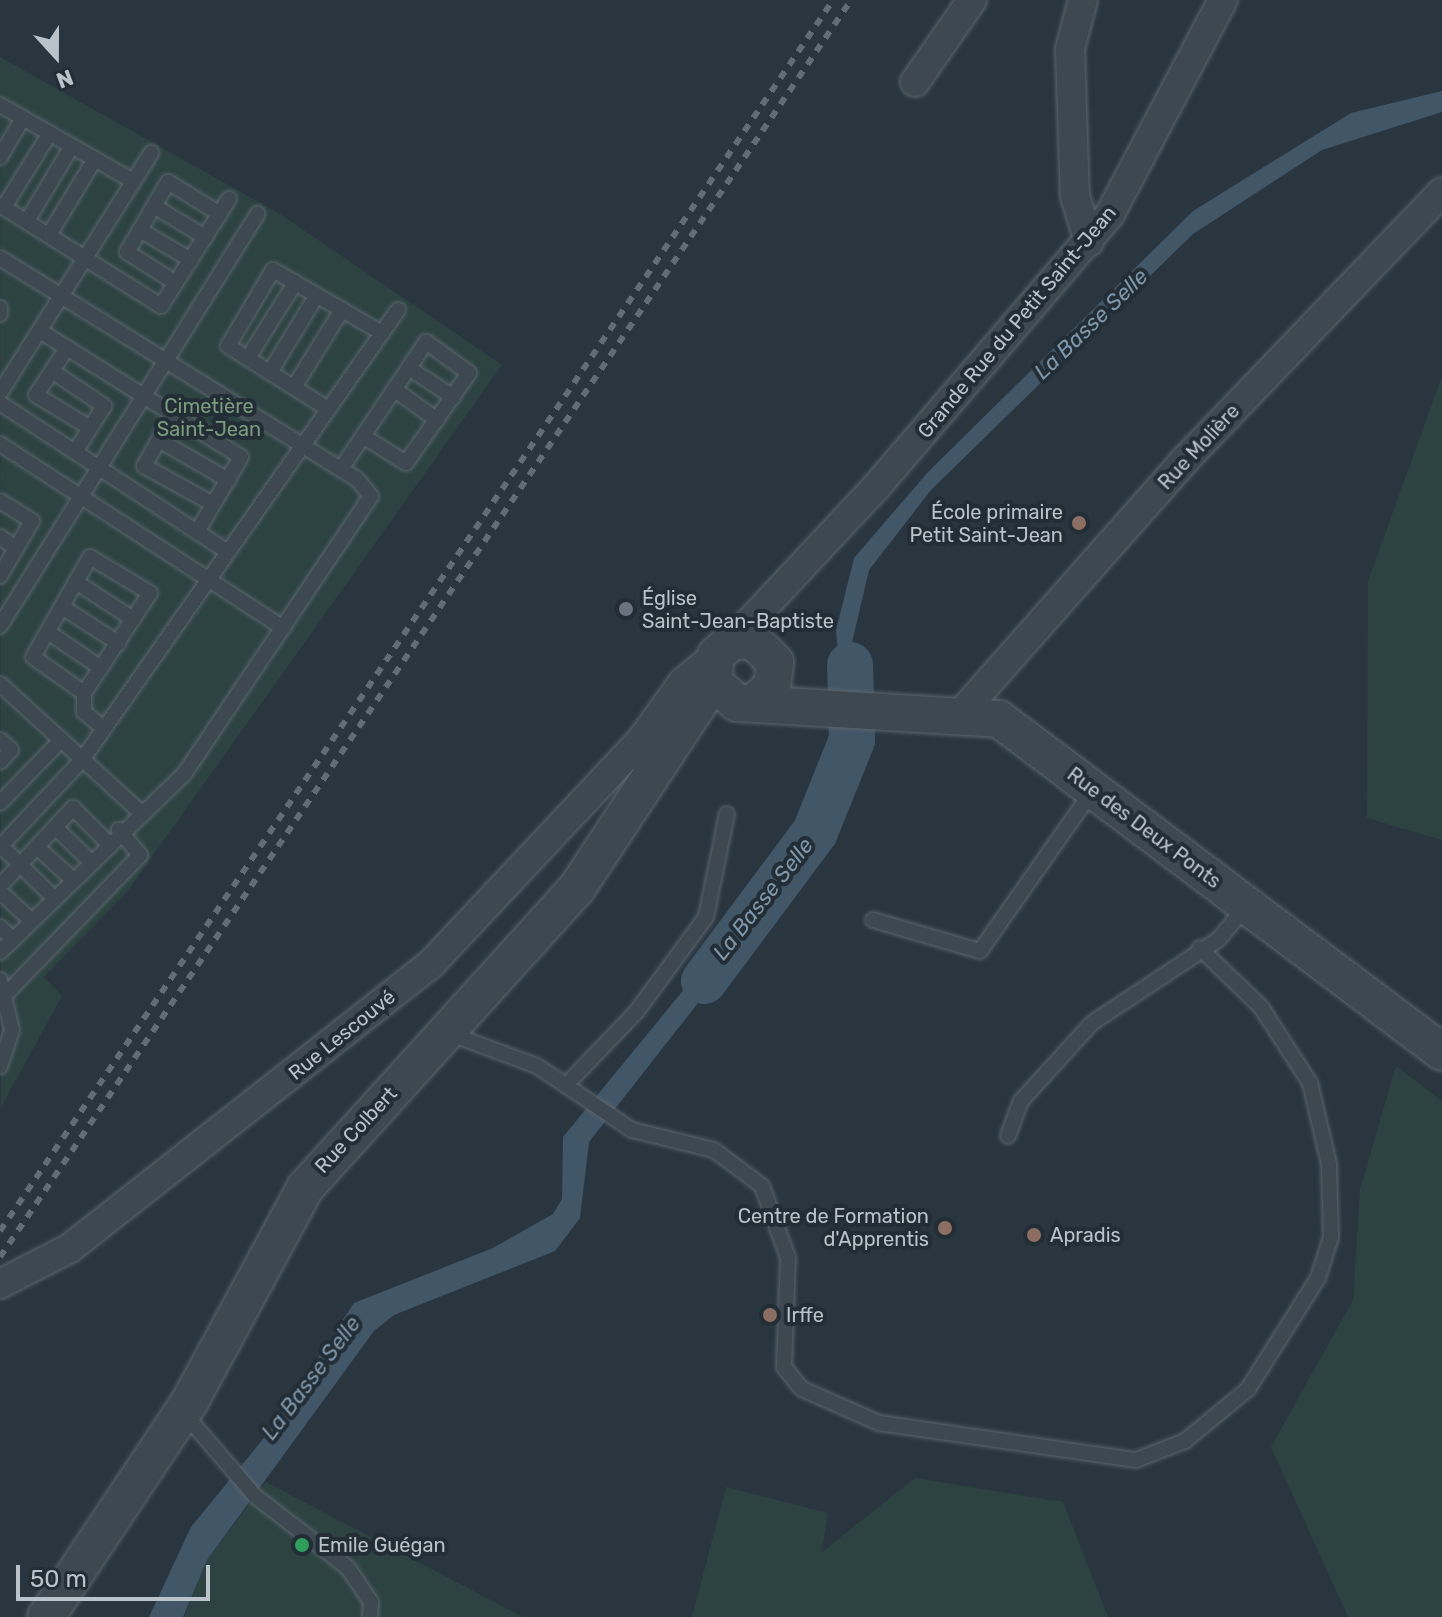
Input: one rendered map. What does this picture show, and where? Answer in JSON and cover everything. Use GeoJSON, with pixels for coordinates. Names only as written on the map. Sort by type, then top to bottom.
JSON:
{"type":"FeatureCollection","features":[{"type":"Feature","properties":{"kind":"street"},"geometry":{"type":"LineString","coordinates":[[915,82],[972,0]]}},
{"type":"Feature","properties":{"kind":"street"},"geometry":{"type":"LineString","coordinates":[[1083,0],[1070,49],[1075,196],[1089,242]]}},
{"type":"Feature","properties":{"kind":"street","name":"Grande Rue du Petit Saint-Jean"},"geometry":{"type":"LineString","coordinates":[[729,676],[795,576],[1089,242],[1142,162],[1223,0]]}},
{"type":"Feature","properties":{"kind":"street","name":"Rue Molière"},"geometry":{"type":"LineString","coordinates":[[963,711],[1185,460],[1442,192]]}},
{"type":"Feature","properties":{"kind":"street","name":"Grande Rue du Petit Saint-Jean"},"geometry":{"type":"LineString","coordinates":[[773,662],[775,610],[795,576]]}},
{"type":"Feature","properties":{"kind":"street"},"geometry":{"type":"LineString","coordinates":[[688,718],[729,676],[752,640],[818,703]]}},
{"type":"Feature","properties":{"kind":"street"},"geometry":{"type":"LineString","coordinates":[[729,676],[772,687],[773,662]]}},
{"type":"Feature","properties":{"kind":"street","name":"Rue des Deux Ponts"},"geometry":{"type":"LineString","coordinates":[[729,676],[818,703],[963,711],[999,719],[1442,1052]]}},
{"type":"Feature","properties":{"kind":"street","name":"Rue Lescouvé"},"geometry":{"type":"LineString","coordinates":[[4,1282],[70,1248],[430,965],[643,738],[683,682],[729,676]]}},
{"type":"Feature","properties":{"kind":"street","name":"Rue Lescouvé"},"geometry":{"type":"LineString","coordinates":[[643,738],[688,718]]}},
{"type":"Feature","properties":{"kind":"street","name":"Rue Colbert"},"geometry":{"type":"LineString","coordinates":[[46,1617],[183,1411],[305,1188],[577,888],[688,718]]}},
{"type":"Feature","properties":{"kind":"lane"},"geometry":{"type":"LineString","coordinates":[[0,105],[133,181]]}},
{"type":"Feature","properties":{"kind":"lane"},"geometry":{"type":"LineString","coordinates":[[0,157],[23,118]]}},
{"type":"Feature","properties":{"kind":"lane"},"geometry":{"type":"LineString","coordinates":[[50,133],[2,206],[161,306],[229,199]]}},
{"type":"Feature","properties":{"kind":"lane"},"geometry":{"type":"LineString","coordinates":[[27,221],[72,146]]}},
{"type":"Feature","properties":{"kind":"lane"},"geometry":{"type":"LineString","coordinates":[[0,393],[151,153]]}},
{"type":"Feature","properties":{"kind":"lane"},"geometry":{"type":"LineString","coordinates":[[49,235],[95,159]]}},
{"type":"Feature","properties":{"kind":"lane"},"geometry":{"type":"LineString","coordinates":[[176,283],[127,252],[168,182],[220,214]]}},
{"type":"Feature","properties":{"kind":"lane"},"geometry":{"type":"LineString","coordinates":[[154,206],[205,237]]}},
{"type":"Feature","properties":{"kind":"lane"},"geometry":{"type":"LineString","coordinates":[[0,626],[257,214]]}},
{"type":"Feature","properties":{"kind":"lane"},"geometry":{"type":"LineString","coordinates":[[140,230],[191,260]]}},
{"type":"Feature","properties":{"kind":"lane"},"geometry":{"type":"LineString","coordinates":[[0,258],[341,469],[367,487],[368,507],[184,774],[119,830],[0,952]]}},
{"type":"Feature","properties":{"kind":"lane"},"geometry":{"type":"LineString","coordinates":[[328,409],[228,346],[273,270],[382,333]]}},
{"type":"Feature","properties":{"kind":"lane"},"geometry":{"type":"LineString","coordinates":[[248,358],[295,283]]}},
{"type":"Feature","properties":{"kind":"lane"},"geometry":{"type":"LineString","coordinates":[[270,372],[317,295]]}},
{"type":"Feature","properties":{"kind":"lane"},"geometry":{"type":"LineString","coordinates":[[294,387],[342,310]]}},
{"type":"Feature","properties":{"kind":"lane"},"geometry":{"type":"LineString","coordinates":[[53,897],[0,846],[82,760],[398,310]]}},
{"type":"Feature","properties":{"kind":"lane"},"geometry":{"type":"LineString","coordinates":[[40,331],[241,457],[197,532]]}},
{"type":"Feature","properties":{"kind":"lane"},"geometry":{"type":"LineString","coordinates":[[341,469],[394,389],[426,342],[469,373],[406,463],[363,436]]}},
{"type":"Feature","properties":{"kind":"lane"},"geometry":{"type":"LineString","coordinates":[[21,417],[67,348]]}},
{"type":"Feature","properties":{"kind":"lane"},"geometry":{"type":"LineString","coordinates":[[409,368],[453,397]]}},
{"type":"Feature","properties":{"kind":"lane"},"geometry":{"type":"LineString","coordinates":[[52,371],[104,406],[75,452]]}},
{"type":"Feature","properties":{"kind":"lane"},"geometry":{"type":"LineString","coordinates":[[394,389],[437,420]]}},
{"type":"Feature","properties":{"kind":"lane"},"geometry":{"type":"LineString","coordinates":[[36,395],[90,428]]}},
{"type":"Feature","properties":{"kind":"lane"},"geometry":{"type":"LineString","coordinates":[[0,403],[228,552]]}},
{"type":"Feature","properties":{"kind":"lane"},"geometry":{"type":"LineString","coordinates":[[173,415],[144,466],[213,504]]}},
{"type":"Feature","properties":{"kind":"lane"},"geometry":{"type":"LineString","coordinates":[[159,440],[228,480]]}},
{"type":"Feature","properties":{"kind":"lane"},"geometry":{"type":"LineString","coordinates":[[0,444],[283,628]]}},
{"type":"Feature","properties":{"kind":"lane"},"geometry":{"type":"LineString","coordinates":[[0,501],[32,521],[0,574]]}},
{"type":"Feature","properties":{"kind":"lane"},"geometry":{"type":"LineString","coordinates":[[0,537],[16,548]]}},
{"type":"Feature","properties":{"kind":"lane"},"geometry":{"type":"LineString","coordinates":[[84,693],[33,657],[90,557],[150,593],[84,693],[84,712],[104,729]]}},
{"type":"Feature","properties":{"kind":"lane"},"geometry":{"type":"LineString","coordinates":[[76,582],[133,619]]}},
{"type":"Feature","properties":{"kind":"lane"},"geometry":{"type":"LineString","coordinates":[[62,607],[118,643]]}},
{"type":"Feature","properties":{"kind":"lane"},"geometry":{"type":"LineString","coordinates":[[48,632],[101,668]]}},
{"type":"Feature","properties":{"kind":"lane"},"geometry":{"type":"LineString","coordinates":[[2,689],[139,811]]}},
{"type":"Feature","properties":{"kind":"lane"},"geometry":{"type":"LineString","coordinates":[[0,740],[11,750],[0,762]]}},
{"type":"Feature","properties":{"kind":"lane"},"geometry":{"type":"LineString","coordinates":[[0,803],[61,740]]}},
{"type":"Feature","properties":{"kind":"lane"},"geometry":{"type":"LineString","coordinates":[[873,920],[980,951],[1094,790]]}},
{"type":"Feature","properties":{"kind":"lane"},"geometry":{"type":"LineString","coordinates":[[31,920],[0,889],[73,808],[107,842]]}},
{"type":"Feature","properties":{"kind":"lane"},"geometry":{"type":"LineString","coordinates":[[568,1083],[637,1011],[706,917],[727,814]]}},
{"type":"Feature","properties":{"kind":"lane"},"geometry":{"type":"LineString","coordinates":[[55,827],[89,860]]}},
{"type":"Feature","properties":{"kind":"lane"},"geometry":{"type":"LineString","coordinates":[[2,1056],[12,1030],[3,987],[140,855],[119,830]]}},
{"type":"Feature","properties":{"kind":"lane"},"geometry":{"type":"LineString","coordinates":[[37,847],[71,878]]}},
{"type":"Feature","properties":{"kind":"lane"},"geometry":{"type":"LineString","coordinates":[[1008,1136],[1021,1101],[1092,1023],[1200,948],[1219,939],[1247,905]]}},
{"type":"Feature","properties":{"kind":"lane"},"geometry":{"type":"LineString","coordinates":[[0,927],[13,939]]}},
{"type":"Feature","properties":{"kind":"lane"},"geometry":{"type":"LineString","coordinates":[[448,1033],[568,1083],[632,1130],[714,1150],[762,1186],[788,1258],[784,1367],[802,1389],[879,1423],[1136,1460],[1185,1441],[1248,1389],[1318,1278],[1331,1237],[1329,1164],[1310,1083],[1261,1007],[1200,948]]}},
{"type":"Feature","properties":{"kind":"lane"},"geometry":{"type":"LineString","coordinates":[[183,1411],[255,1496],[348,1568],[371,1602],[370,1617]]}},
{"type":"Feature","properties":{"kind":"green space","name":"Cimetière Saint-Jean"},"geometry":{"type":"Polygon","coordinates":[[[0,57],[280,214],[502,365],[127,892],[44,977],[62,996],[1,1107],[0,57]]]}},
{"type":"Feature","properties":{"kind":"green space"},"geometry":{"type":"Polygon","coordinates":[[[1441,379],[1442,840],[1367,818],[1368,581],[1441,379]]]}},
{"type":"Feature","properties":{"kind":"green space"},"geometry":{"type":"Polygon","coordinates":[[[1396,1066],[1442,1101],[1442,1617],[1348,1617],[1271,1447],[1353,1300],[1360,1189],[1396,1066]]]}},
{"type":"Feature","properties":{"kind":"green space"},"geometry":{"type":"Polygon","coordinates":[[[915,1478],[1063,1502],[1108,1617],[692,1617],[726,1487],[828,1513],[822,1552],[915,1478]]]}},
{"type":"Feature","properties":{"kind":"green space","name":"Emile Guégan"},"geometry":{"type":"Polygon","coordinates":[[[266,1482],[523,1617],[184,1617],[207,1560],[266,1482]]]}},
{"type":"Feature","properties":{"kind":"water"},"geometry":{"type":"Polygon","coordinates":[[[1442,91],[1442,112],[1322,150],[1193,234],[931,490],[869,570],[851,647],[866,701],[842,700],[836,630],[854,558],[928,472],[1193,211],[1351,113],[1442,91]]]}},
{"type":"Feature","properties":{"kind":"water"},"geometry":{"type":"Polygon","coordinates":[[[735,927],[749,938],[589,1142],[580,1218],[555,1251],[394,1315],[374,1331],[207,1560],[183,1617],[149,1617],[191,1527],[268,1433],[354,1303],[493,1248],[553,1214],[562,1199],[563,1137],[735,927]]]}},
{"type":"Feature","properties":{"kind":"waterway","name":"La Basse Selle"},"geometry":{"type":"LineString","coordinates":[[704,981],[815,832],[852,740],[850,665]]}},
{"type":"Feature","properties":{"kind":"railway"},"geometry":{"type":"LineString","coordinates":[[0,1231],[833,0]]}},
{"type":"Feature","properties":{"kind":"railway"},"geometry":{"type":"LineString","coordinates":[[0,1257],[851,0]]}},
{"type":"Feature","properties":{"kind":"place","name":"École primaire Petit Saint-Jean"},"geometry":{"type":"Point","coordinates":[1079,523]}},
{"type":"Feature","properties":{"kind":"place","name":"Église Saint-Jean-Baptiste"},"geometry":{"type":"Point","coordinates":[626,609]}},
{"type":"Feature","properties":{"kind":"place","name":"Centre de Formation d'Apprentis"},"geometry":{"type":"Point","coordinates":[945,1228]}},
{"type":"Feature","properties":{"kind":"place","name":"Apradis"},"geometry":{"type":"Point","coordinates":[1034,1235]}},
{"type":"Feature","properties":{"kind":"place","name":"Irffe"},"geometry":{"type":"Point","coordinates":[770,1315]}},
{"type":"Feature","properties":{"kind":"place","name":"Emile Guégan"},"geometry":{"type":"Point","coordinates":[302,1545]}}]}
